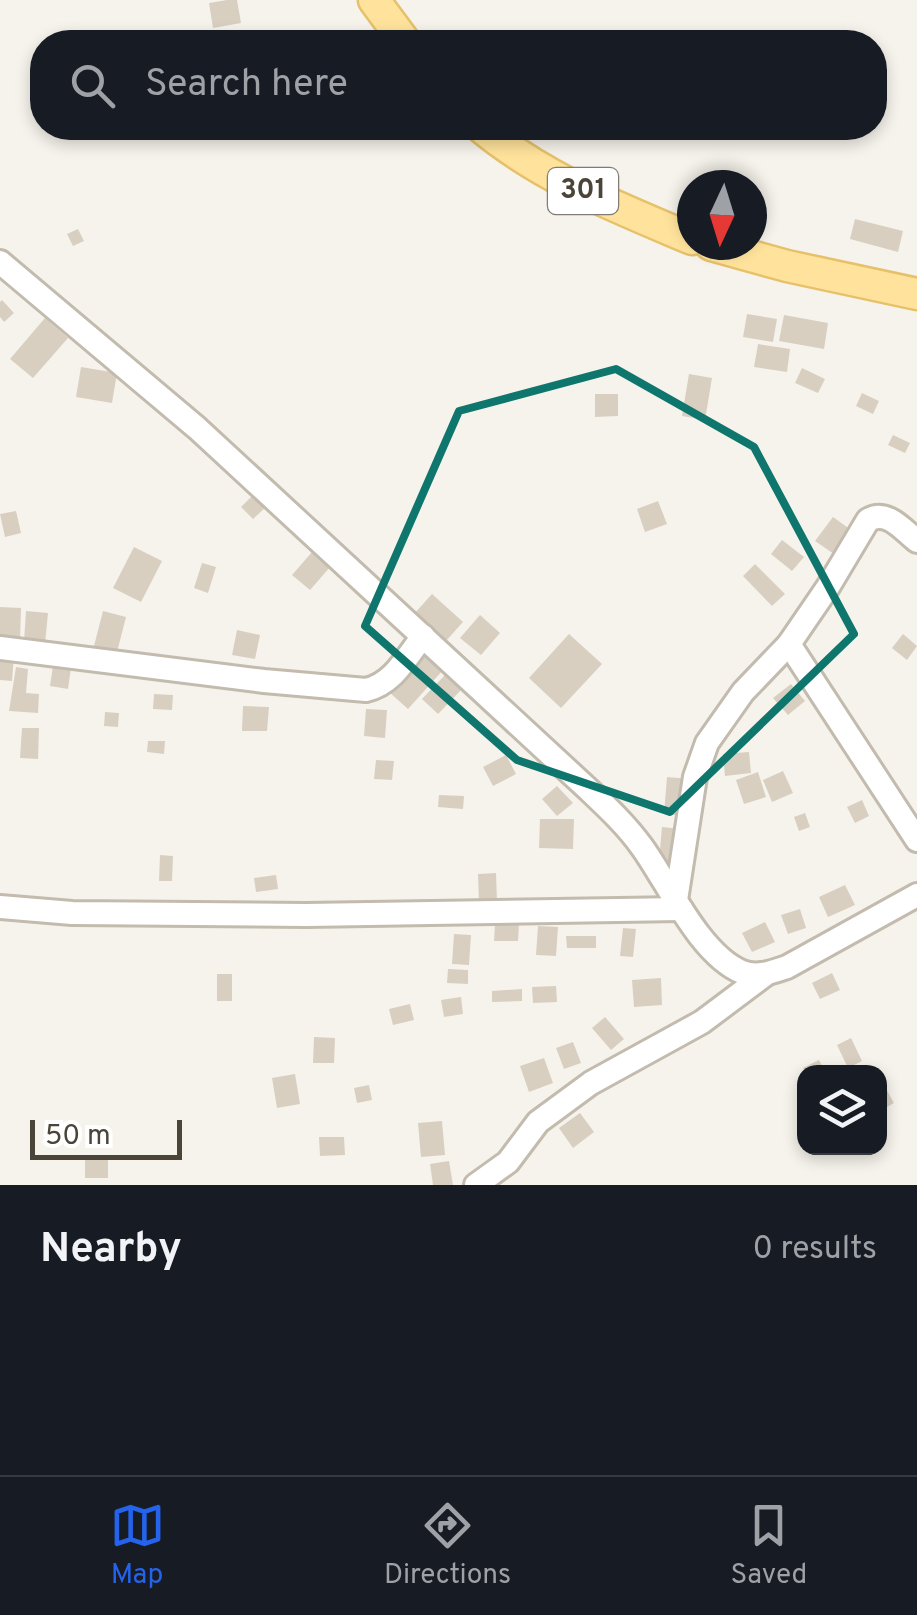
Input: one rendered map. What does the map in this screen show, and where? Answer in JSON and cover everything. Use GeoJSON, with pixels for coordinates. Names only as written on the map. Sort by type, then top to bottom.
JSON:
{"type":"FeatureCollection","features":[{"type":"Feature","properties":{"kind":"main road"},"geometry":{"type":"LineString","coordinates":[[374,0],[396,30]]}},
{"type":"Feature","properties":{"kind":"main road","name":"301"},"geometry":{"type":"LineString","coordinates":[[499,140],[550,175],[677,233]]}},
{"type":"Feature","properties":{"kind":"main road"},"geometry":{"type":"LineString","coordinates":[[765,260],[917,294]]}},
{"type":"Feature","properties":{"kind":"street"},"geometry":{"type":"LineString","coordinates":[[0,262],[197,428],[625,825],[694,928],[724,961],[744,973],[766,974]]}},
{"type":"Feature","properties":{"kind":"street"},"geometry":{"type":"LineString","coordinates":[[678,905],[695,777],[707,743],[743,692],[789,644],[868,520],[886,516],[917,541]]}},
{"type":"Feature","properties":{"kind":"street"},"geometry":{"type":"LineString","coordinates":[[0,648],[366,690],[389,681],[423,636]]}},
{"type":"Feature","properties":{"kind":"street"},"geometry":{"type":"LineString","coordinates":[[789,644],[917,840]]}},
{"type":"Feature","properties":{"kind":"street"},"geometry":{"type":"LineString","coordinates":[[476,1185],[508,1162],[538,1122],[591,1083],[702,1022],[766,974],[787,967],[917,895]]}},
{"type":"Feature","properties":{"kind":"street"},"geometry":{"type":"LineString","coordinates":[[0,907],[72,913],[306,915],[678,905]]}},
{"type":"Feature","properties":{"kind":"highlighted area"},"geometry":{"type":"Polygon","coordinates":[[[616,369],[754,447],[854,634],[670,812],[517,760],[365,626],[459,411],[616,369]]]}},
{"type":"Feature","properties":{"kind":"building"},"geometry":{"type":"Polygon","coordinates":[[[237,0],[241,23],[213,28],[209,3],[237,0]]]}},
{"type":"Feature","properties":{"kind":"building"},"geometry":{"type":"Polygon","coordinates":[[[855,219],[903,231],[898,252],[850,239],[855,219]]]}},
{"type":"Feature","properties":{"kind":"building"},"geometry":{"type":"Polygon","coordinates":[[[78,229],[84,241],[73,246],[67,234],[78,229]]]}},
{"type":"Feature","properties":{"kind":"building"},"geometry":{"type":"Polygon","coordinates":[[[2,300],[14,313],[4,322],[0,317],[2,300]]]}},
{"type":"Feature","properties":{"kind":"building"},"geometry":{"type":"Polygon","coordinates":[[[747,314],[777,319],[773,342],[743,337],[747,314]]]}},
{"type":"Feature","properties":{"kind":"building"},"geometry":{"type":"Polygon","coordinates":[[[784,315],[828,323],[824,349],[779,341],[784,315]]]}},
{"type":"Feature","properties":{"kind":"building"},"geometry":{"type":"Polygon","coordinates":[[[45,318],[68,338],[33,378],[10,359],[45,318]]]}},
{"type":"Feature","properties":{"kind":"building"},"geometry":{"type":"Polygon","coordinates":[[[758,344],[790,349],[787,372],[754,367],[758,344]]]}},
{"type":"Feature","properties":{"kind":"building"},"geometry":{"type":"Polygon","coordinates":[[[81,367],[117,373],[112,403],[76,397],[81,367]]]}},
{"type":"Feature","properties":{"kind":"building"},"geometry":{"type":"Polygon","coordinates":[[[802,368],[825,379],[818,393],[795,383],[802,368]]]}},
{"type":"Feature","properties":{"kind":"building"},"geometry":{"type":"Polygon","coordinates":[[[689,374],[712,378],[705,420],[682,416],[689,374]]]}},
{"type":"Feature","properties":{"kind":"building"},"geometry":{"type":"Polygon","coordinates":[[[862,393],[879,401],[873,414],[856,406],[862,393]]]}},
{"type":"Feature","properties":{"kind":"building"},"geometry":{"type":"Polygon","coordinates":[[[595,394],[618,394],[618,416],[595,417],[595,394]]]}},
{"type":"Feature","properties":{"kind":"building"},"geometry":{"type":"Polygon","coordinates":[[[893,435],[910,443],[905,453],[888,445],[893,435]]]}},
{"type":"Feature","properties":{"kind":"building"},"geometry":{"type":"Polygon","coordinates":[[[253,495],[266,507],[253,519],[241,507],[253,495]]]}},
{"type":"Feature","properties":{"kind":"building"},"geometry":{"type":"Polygon","coordinates":[[[658,501],[667,524],[645,532],[637,509],[658,501]]]}},
{"type":"Feature","properties":{"kind":"building"},"geometry":{"type":"Polygon","coordinates":[[[16,511],[21,533],[5,537],[0,514],[16,511]]]}},
{"type":"Feature","properties":{"kind":"building"},"geometry":{"type":"Polygon","coordinates":[[[833,517],[851,530],[834,554],[815,541],[833,517]]]}},
{"type":"Feature","properties":{"kind":"building"},"geometry":{"type":"Polygon","coordinates":[[[782,540],[804,557],[792,571],[771,554],[782,540]]]}},
{"type":"Feature","properties":{"kind":"building"},"geometry":{"type":"Polygon","coordinates":[[[134,547],[162,561],[141,602],[113,588],[134,547]]]}},
{"type":"Feature","properties":{"kind":"building"},"geometry":{"type":"Polygon","coordinates":[[[313,551],[331,566],[310,590],[292,575],[313,551]]]}},
{"type":"Feature","properties":{"kind":"building"},"geometry":{"type":"Polygon","coordinates":[[[202,563],[216,567],[208,593],[194,588],[202,563]]]}},
{"type":"Feature","properties":{"kind":"building"},"geometry":{"type":"Polygon","coordinates":[[[755,564],[785,594],[772,606],[743,576],[755,564]]]}},
{"type":"Feature","properties":{"kind":"building"},"geometry":{"type":"Polygon","coordinates":[[[432,594],[463,622],[445,642],[414,614],[432,594]]]}},
{"type":"Feature","properties":{"kind":"building"},"geometry":{"type":"Polygon","coordinates":[[[0,607],[21,608],[20,640],[0,639],[0,607]]]}},
{"type":"Feature","properties":{"kind":"building"},"geometry":{"type":"Polygon","coordinates":[[[26,611],[48,613],[45,644],[24,642],[26,611]]]}},
{"type":"Feature","properties":{"kind":"building"},"geometry":{"type":"Polygon","coordinates":[[[103,611],[126,617],[117,652],[94,646],[103,611]]]}},
{"type":"Feature","properties":{"kind":"building"},"geometry":{"type":"Polygon","coordinates":[[[480,615],[500,633],[481,655],[460,638],[480,615]]]}},
{"type":"Feature","properties":{"kind":"building"},"geometry":{"type":"Polygon","coordinates":[[[237,630],[260,635],[255,659],[232,655],[237,630]]]}},
{"type":"Feature","properties":{"kind":"building"},"geometry":{"type":"Polygon","coordinates":[[[569,634],[602,664],[561,708],[529,678],[569,634]]]}},
{"type":"Feature","properties":{"kind":"building"},"geometry":{"type":"Polygon","coordinates":[[[903,634],[917,646],[907,660],[892,648],[903,634]]]}},
{"type":"Feature","properties":{"kind":"building"},"geometry":{"type":"Polygon","coordinates":[[[424,653],[443,670],[408,709],[389,692],[424,653]]]}},
{"type":"Feature","properties":{"kind":"building"},"geometry":{"type":"Polygon","coordinates":[[[0,654],[14,655],[12,681],[0,680],[0,654]]]}},
{"type":"Feature","properties":{"kind":"building"},"geometry":{"type":"Polygon","coordinates":[[[53,666],[71,668],[68,689],[50,686],[53,666]]]}},
{"type":"Feature","properties":{"kind":"building"},"geometry":{"type":"Polygon","coordinates":[[[16,667],[28,669],[26,693],[39,694],[38,713],[9,711],[16,667]]]}},
{"type":"Feature","properties":{"kind":"building"},"geometry":{"type":"Polygon","coordinates":[[[446,674],[462,689],[438,714],[422,699],[446,674]]]}},
{"type":"Feature","properties":{"kind":"building"},"geometry":{"type":"Polygon","coordinates":[[[791,684],[805,701],[788,715],[773,698],[791,684]]]}},
{"type":"Feature","properties":{"kind":"building"},"geometry":{"type":"Polygon","coordinates":[[[154,694],[173,695],[172,710],[153,709],[154,694]]]}},
{"type":"Feature","properties":{"kind":"building"},"geometry":{"type":"Polygon","coordinates":[[[243,706],[269,707],[267,731],[242,731],[243,706]]]}},
{"type":"Feature","properties":{"kind":"building"},"geometry":{"type":"Polygon","coordinates":[[[366,709],[387,710],[385,738],[364,736],[366,709]]]}},
{"type":"Feature","properties":{"kind":"building"},"geometry":{"type":"Polygon","coordinates":[[[105,712],[119,713],[118,727],[104,726],[105,712]]]}},
{"type":"Feature","properties":{"kind":"building"},"geometry":{"type":"Polygon","coordinates":[[[22,728],[39,728],[38,759],[20,758],[22,728]]]}},
{"type":"Feature","properties":{"kind":"building"},"geometry":{"type":"Polygon","coordinates":[[[148,741],[165,741],[164,754],[147,752],[148,741]]]}},
{"type":"Feature","properties":{"kind":"building"},"geometry":{"type":"Polygon","coordinates":[[[749,752],[751,773],[725,776],[723,754],[749,752]]]}},
{"type":"Feature","properties":{"kind":"building"},"geometry":{"type":"Polygon","coordinates":[[[506,755],[516,774],[493,786],[483,767],[506,755]]]}},
{"type":"Feature","properties":{"kind":"building"},"geometry":{"type":"Polygon","coordinates":[[[376,760],[394,761],[392,780],[374,779],[376,760]]]}},
{"type":"Feature","properties":{"kind":"building"},"geometry":{"type":"Polygon","coordinates":[[[783,771],[793,793],[772,802],[763,780],[783,771]]]}},
{"type":"Feature","properties":{"kind":"building"},"geometry":{"type":"Polygon","coordinates":[[[758,772],[766,797],[744,804],[736,780],[758,772]]]}},
{"type":"Feature","properties":{"kind":"building"},"geometry":{"type":"Polygon","coordinates":[[[667,777],[690,779],[686,816],[664,814],[667,777]]]}},
{"type":"Feature","properties":{"kind":"building"},"geometry":{"type":"Polygon","coordinates":[[[557,786],[573,803],[557,816],[542,799],[557,786]]]}},
{"type":"Feature","properties":{"kind":"building"},"geometry":{"type":"Polygon","coordinates":[[[439,795],[464,796],[463,809],[438,807],[439,795]]]}},
{"type":"Feature","properties":{"kind":"building"},"geometry":{"type":"Polygon","coordinates":[[[862,800],[869,816],[855,823],[847,807],[862,800]]]}},
{"type":"Feature","properties":{"kind":"building"},"geometry":{"type":"Polygon","coordinates":[[[805,813],[810,827],[799,831],[794,817],[805,813]]]}},
{"type":"Feature","properties":{"kind":"building"},"geometry":{"type":"Polygon","coordinates":[[[540,819],[574,819],[573,849],[539,848],[540,819]]]}},
{"type":"Feature","properties":{"kind":"building"},"geometry":{"type":"Polygon","coordinates":[[[662,827],[681,829],[678,863],[659,861],[662,827]]]}},
{"type":"Feature","properties":{"kind":"building"},"geometry":{"type":"Polygon","coordinates":[[[160,855],[173,856],[172,881],[159,881],[160,855]]]}},
{"type":"Feature","properties":{"kind":"building"},"geometry":{"type":"Polygon","coordinates":[[[496,873],[497,902],[479,903],[478,874],[496,873]]]}},
{"type":"Feature","properties":{"kind":"building"},"geometry":{"type":"Polygon","coordinates":[[[276,875],[278,889],[256,892],[254,878],[276,875]]]}},
{"type":"Feature","properties":{"kind":"building"},"geometry":{"type":"Polygon","coordinates":[[[845,885],[855,905],[828,917],[819,897],[845,885]]]}},
{"type":"Feature","properties":{"kind":"building"},"geometry":{"type":"Polygon","coordinates":[[[800,909],[806,928],[788,934],[781,915],[800,909]]]}},
{"type":"Feature","properties":{"kind":"building"},"geometry":{"type":"Polygon","coordinates":[[[765,922],[775,942],[752,952],[742,933],[765,922]]]}},
{"type":"Feature","properties":{"kind":"building"},"geometry":{"type":"Polygon","coordinates":[[[495,924],[519,924],[518,941],[494,941],[495,924]]]}},
{"type":"Feature","properties":{"kind":"building"},"geometry":{"type":"Polygon","coordinates":[[[538,926],[558,927],[556,956],[536,955],[538,926]]]}},
{"type":"Feature","properties":{"kind":"building"},"geometry":{"type":"Polygon","coordinates":[[[623,928],[636,929],[633,957],[620,956],[623,928]]]}},
{"type":"Feature","properties":{"kind":"building"},"geometry":{"type":"Polygon","coordinates":[[[454,934],[471,935],[469,965],[452,964],[454,934]]]}},
{"type":"Feature","properties":{"kind":"building"},"geometry":{"type":"Polygon","coordinates":[[[566,936],[596,936],[596,948],[567,948],[566,936]]]}},
{"type":"Feature","properties":{"kind":"building"},"geometry":{"type":"Polygon","coordinates":[[[448,969],[468,970],[468,984],[447,983],[448,969]]]}},
{"type":"Feature","properties":{"kind":"building"},"geometry":{"type":"Polygon","coordinates":[[[832,973],[840,990],[820,999],[812,983],[832,973]]]}},
{"type":"Feature","properties":{"kind":"building"},"geometry":{"type":"Polygon","coordinates":[[[217,974],[232,974],[232,1001],[217,1001],[217,974]]]}},
{"type":"Feature","properties":{"kind":"building"},"geometry":{"type":"Polygon","coordinates":[[[661,978],[662,1005],[634,1007],[632,980],[661,978]]]}},
{"type":"Feature","properties":{"kind":"building"},"geometry":{"type":"Polygon","coordinates":[[[556,986],[557,1002],[533,1003],[532,987],[556,986]]]}},
{"type":"Feature","properties":{"kind":"building"},"geometry":{"type":"Polygon","coordinates":[[[522,989],[522,1001],[492,1002],[492,991],[522,989]]]}},
{"type":"Feature","properties":{"kind":"building"},"geometry":{"type":"Polygon","coordinates":[[[461,997],[463,1014],[444,1017],[441,1000],[461,997]]]}},
{"type":"Feature","properties":{"kind":"building"},"geometry":{"type":"Polygon","coordinates":[[[410,1004],[414,1020],[393,1025],[389,1009],[410,1004]]]}},
{"type":"Feature","properties":{"kind":"building"},"geometry":{"type":"Polygon","coordinates":[[[605,1017],[624,1039],[611,1050],[592,1028],[605,1017]]]}},
{"type":"Feature","properties":{"kind":"building"},"geometry":{"type":"Polygon","coordinates":[[[314,1037],[335,1038],[334,1063],[313,1063],[314,1037]]]}},
{"type":"Feature","properties":{"kind":"building"},"geometry":{"type":"Polygon","coordinates":[[[851,1038],[862,1061],[847,1065],[837,1045],[851,1038]]]}},
{"type":"Feature","properties":{"kind":"building"},"geometry":{"type":"Polygon","coordinates":[[[573,1042],[581,1063],[564,1069],[556,1048],[573,1042]]]}},
{"type":"Feature","properties":{"kind":"building"},"geometry":{"type":"Polygon","coordinates":[[[544,1058],[553,1083],[529,1092],[520,1066],[544,1058]]]}},
{"type":"Feature","properties":{"kind":"building"},"geometry":{"type":"Polygon","coordinates":[[[295,1074],[300,1104],[277,1108],[272,1078],[295,1074]]]}},
{"type":"Feature","properties":{"kind":"building"},"geometry":{"type":"Polygon","coordinates":[[[369,1085],[372,1100],[357,1103],[354,1088],[369,1085]]]}},
{"type":"Feature","properties":{"kind":"building"},"geometry":{"type":"Polygon","coordinates":[[[580,1113],[594,1132],[573,1148],[559,1128],[580,1113]]]}},
{"type":"Feature","properties":{"kind":"building"},"geometry":{"type":"Polygon","coordinates":[[[442,1121],[445,1155],[421,1157],[418,1123],[442,1121]]]}},
{"type":"Feature","properties":{"kind":"building"},"geometry":{"type":"Polygon","coordinates":[[[319,1137],[344,1137],[345,1155],[320,1156],[319,1137]]]}},
{"type":"Feature","properties":{"kind":"building"},"geometry":{"type":"Polygon","coordinates":[[[85,1159],[108,1159],[108,1178],[85,1178],[85,1159]]]}},
{"type":"Feature","properties":{"kind":"building"},"geometry":{"type":"Polygon","coordinates":[[[449,1161],[453,1185],[433,1185],[430,1164],[449,1161]]]}}]}
